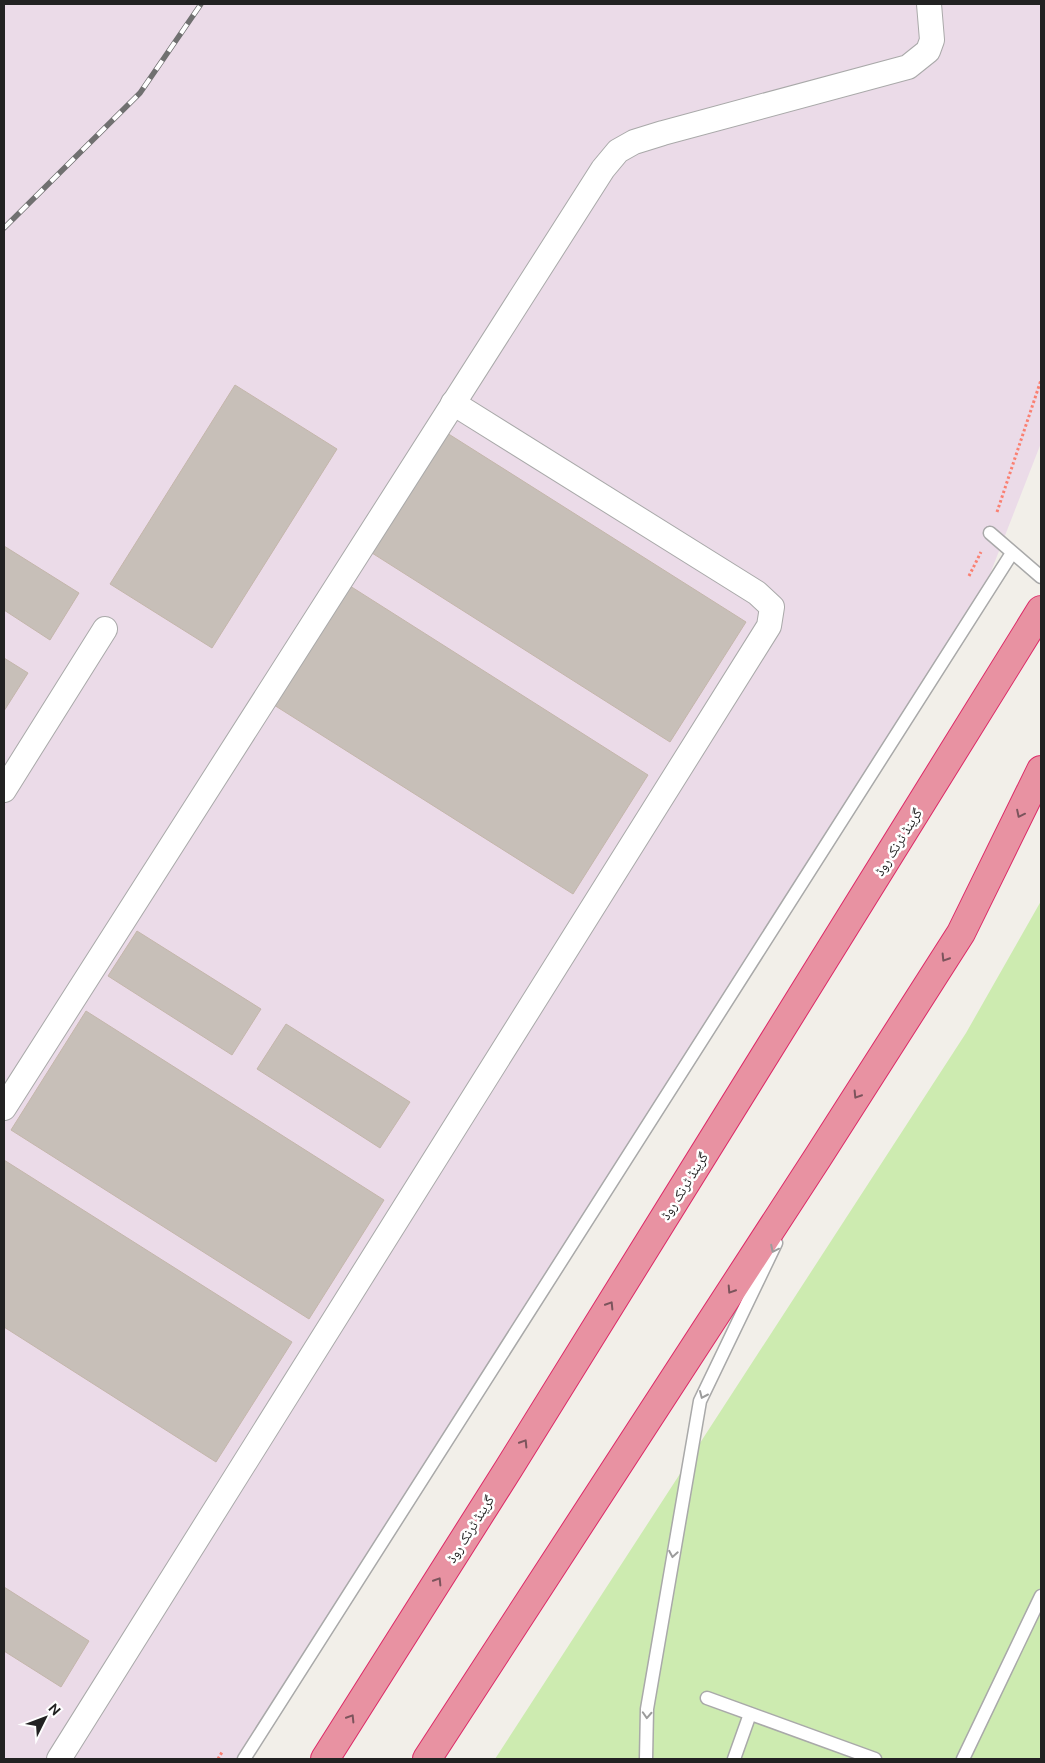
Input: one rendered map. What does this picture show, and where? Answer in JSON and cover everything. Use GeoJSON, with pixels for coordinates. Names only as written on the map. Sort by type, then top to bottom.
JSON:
{"type":"FeatureCollection","features":[{"type":"Feature","properties":{"kind":"highway","name":"گرینڈ ٹرنک روڈ"},"geometry":{"type":"LineString","coordinates":[[325,1759],[509,1468],[1041,610]]}},
{"type":"Feature","properties":{"kind":"highway"},"geometry":{"type":"LineString","coordinates":[[426,1759],[818,1157],[961,933],[1041,770]]}},
{"type":"Feature","properties":{"kind":"street"},"geometry":{"type":"LineString","coordinates":[[4,1108],[603,168],[618,151],[634,142],[663,132],[908,67],[928,51],[932,40],[929,4]]}},
{"type":"Feature","properties":{"kind":"street"},"geometry":{"type":"LineString","coordinates":[[59,1759],[769,626],[772,607],[757,593],[453,403]]}},
{"type":"Feature","properties":{"kind":"street"},"geometry":{"type":"LineString","coordinates":[[4,790],[105,629]]}},
{"type":"Feature","properties":{"kind":"lane"},"geometry":{"type":"LineString","coordinates":[[990,533],[1041,577]]}},
{"type":"Feature","properties":{"kind":"lane"},"geometry":{"type":"LineString","coordinates":[[244,1759],[1012,553]]}},
{"type":"Feature","properties":{"kind":"lane"},"geometry":{"type":"LineString","coordinates":[[646,1759],[647,1710],[700,1401],[818,1157]]}},
{"type":"Feature","properties":{"kind":"lane"},"geometry":{"type":"LineString","coordinates":[[963,1759],[1041,1596]]}},
{"type":"Feature","properties":{"kind":"lane"},"geometry":{"type":"LineString","coordinates":[[707,1698],[875,1759]]}},
{"type":"Feature","properties":{"kind":"lane"},"geometry":{"type":"LineString","coordinates":[[734,1759],[750,1714]]}},
{"type":"Feature","properties":{"kind":"shaded area"},"geometry":{"type":"Polygon","coordinates":[[[4,4],[1041,4],[1041,443],[978,605],[244,1759],[4,1759],[4,4]]]}},
{"type":"Feature","properties":{"kind":"green space"},"geometry":{"type":"Polygon","coordinates":[[[1041,901],[1041,1759],[495,1759],[966,1033],[1041,901]]]}},
{"type":"Feature","properties":{"kind":"building"},"geometry":{"type":"Polygon","coordinates":[[[235,385],[337,449],[212,648],[110,584],[235,385]]]}},
{"type":"Feature","properties":{"kind":"building"},"geometry":{"type":"Polygon","coordinates":[[[447,433],[746,622],[670,742],[372,553],[447,433]]]}},
{"type":"Feature","properties":{"kind":"building"},"geometry":{"type":"Polygon","coordinates":[[[4,546],[79,593],[50,640],[4,610],[4,546]]]}},
{"type":"Feature","properties":{"kind":"building"},"geometry":{"type":"Polygon","coordinates":[[[350,586],[648,775],[573,894],[274,705],[350,586]]]}},
{"type":"Feature","properties":{"kind":"building"},"geometry":{"type":"Polygon","coordinates":[[[4,658],[28,673],[4,711],[4,658]]]}},
{"type":"Feature","properties":{"kind":"building"},"geometry":{"type":"Polygon","coordinates":[[[137,931],[261,1009],[232,1055],[108,976],[137,931]]]}},
{"type":"Feature","properties":{"kind":"building"},"geometry":{"type":"Polygon","coordinates":[[[86,1011],[384,1200],[309,1319],[11,1130],[86,1011]]]}},
{"type":"Feature","properties":{"kind":"building"},"geometry":{"type":"Polygon","coordinates":[[[286,1024],[410,1102],[380,1148],[257,1069],[286,1024]]]}},
{"type":"Feature","properties":{"kind":"building"},"geometry":{"type":"Polygon","coordinates":[[[4,1160],[292,1342],[216,1462],[4,1327],[4,1160]]]}},
{"type":"Feature","properties":{"kind":"building"},"geometry":{"type":"Polygon","coordinates":[[[4,1587],[89,1641],[61,1687],[4,1651],[4,1587]]]}},
{"type":"Feature","properties":{"kind":"railway"},"geometry":{"type":"LineString","coordinates":[[4,228],[140,93],[201,4]]}}]}
